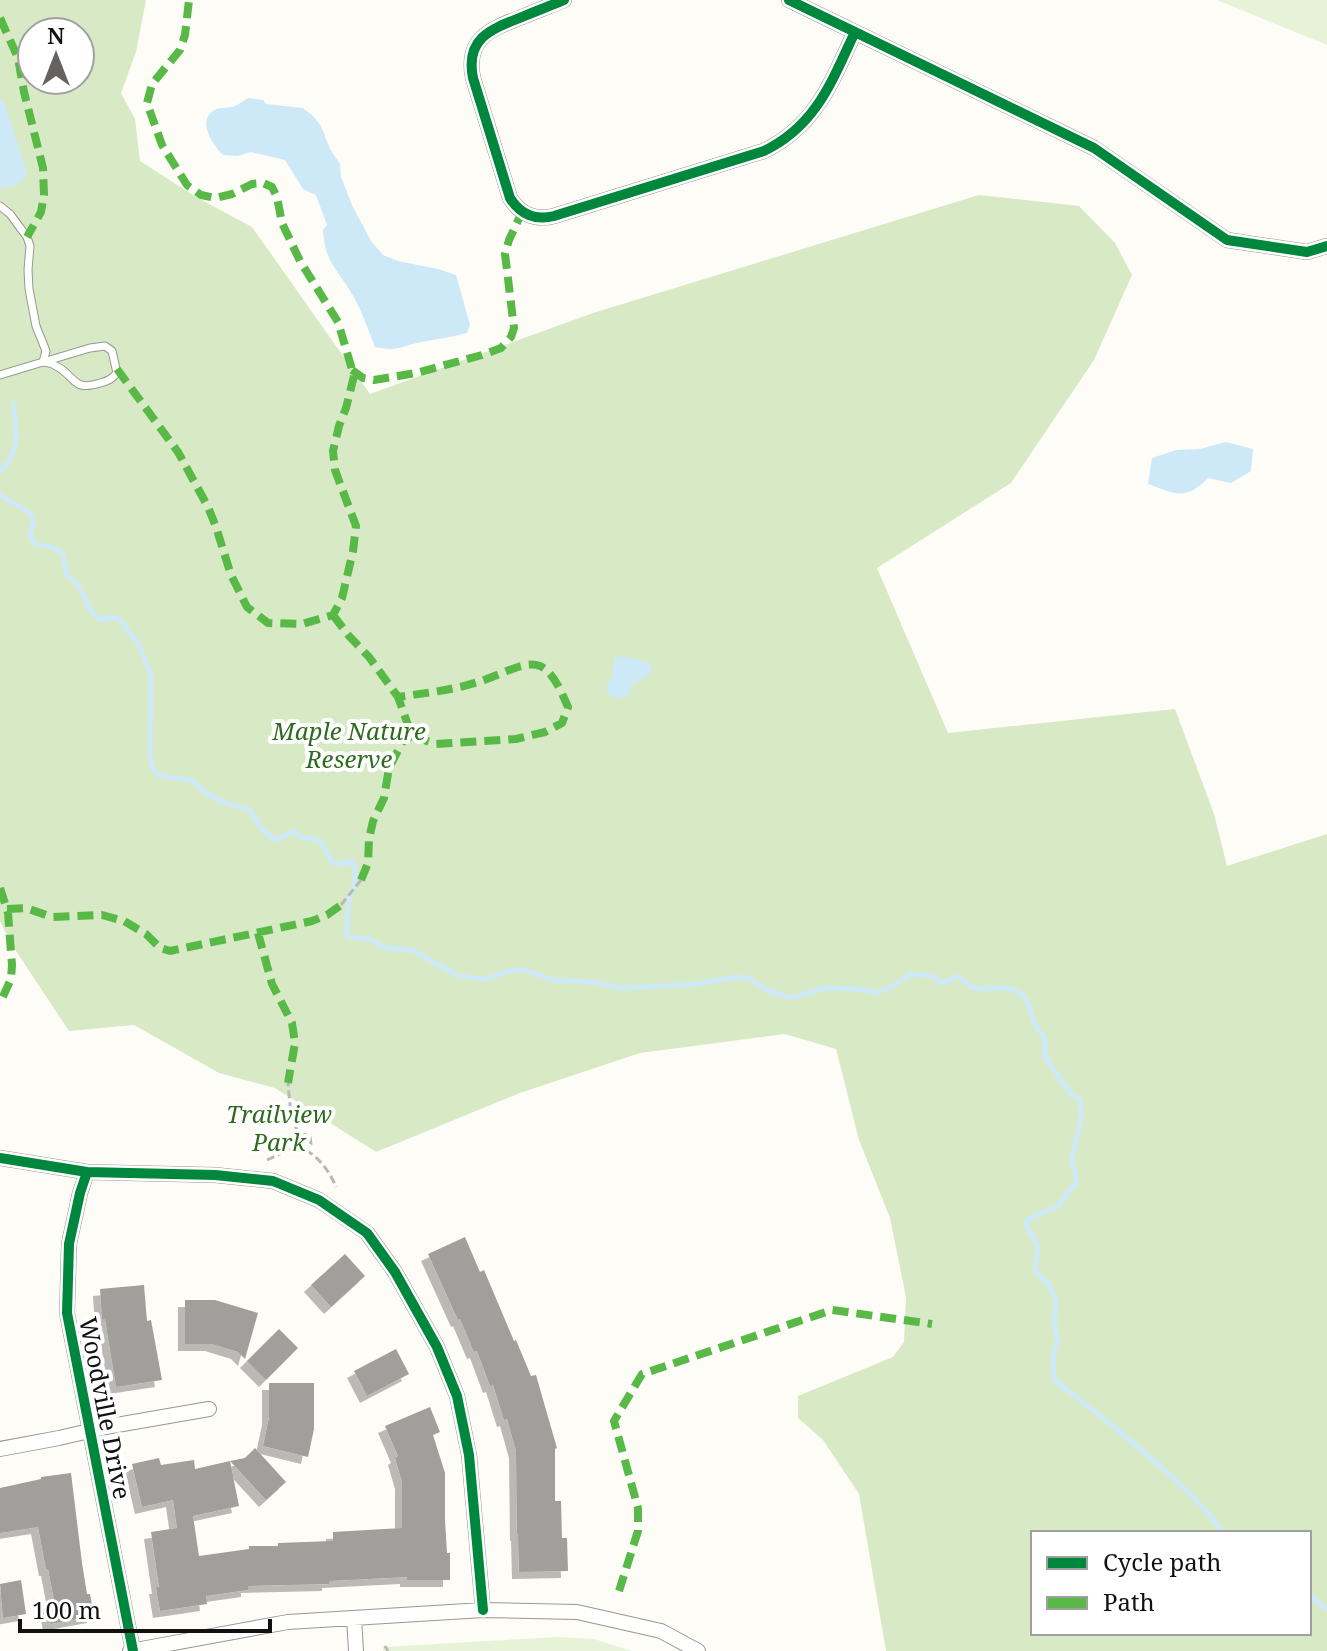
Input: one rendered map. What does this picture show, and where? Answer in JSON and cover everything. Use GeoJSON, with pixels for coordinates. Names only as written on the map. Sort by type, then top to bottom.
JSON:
{"type":"FeatureCollection","features":[{"type":"Feature","properties":{"kind":"street"},"geometry":{"type":"LineString","coordinates":[[564,0],[490,30],[477,44],[472,59],[473,78],[510,198],[522,212],[539,218],[548,218],[778,145],[815,109],[830,86],[855,32]]}},
{"type":"Feature","properties":{"kind":"street"},"geometry":{"type":"LineString","coordinates":[[789,0],[1094,148],[1227,240],[1307,252],[1327,246]]}},
{"type":"Feature","properties":{"kind":"street"},"geometry":{"type":"LineString","coordinates":[[0,1158],[87,1172],[215,1175],[273,1181],[319,1200],[367,1233],[395,1272],[437,1347],[457,1396],[469,1455],[483,1610]]}},
{"type":"Feature","properties":{"kind":"street","name":"Woodville Drive"},"geometry":{"type":"LineString","coordinates":[[87,1172],[69,1244],[67,1313],[132,1651]]}},
{"type":"Feature","properties":{"kind":"street"},"geometry":{"type":"LineString","coordinates":[[0,1449],[209,1409]]}},
{"type":"Feature","properties":{"kind":"street"},"geometry":{"type":"LineString","coordinates":[[132,1651],[288,1622],[483,1610],[577,1612],[661,1631],[698,1651]]}},
{"type":"Feature","properties":{"kind":"street"},"geometry":{"type":"LineString","coordinates":[[354,1618],[356,1651]]}},
{"type":"Feature","properties":{"kind":"lane"},"geometry":{"type":"LineString","coordinates":[[0,206],[10,214],[30,246],[29,289],[36,326],[46,351],[43,362]]}},
{"type":"Feature","properties":{"kind":"lane"},"geometry":{"type":"LineString","coordinates":[[0,375],[43,362],[90,348],[105,346],[112,351],[117,373],[104,382],[80,386],[56,365],[43,362]]}},
{"type":"Feature","properties":{"kind":"path"},"geometry":{"type":"LineString","coordinates":[[341,905],[361,880]]}},
{"type":"Feature","properties":{"kind":"path"},"geometry":{"type":"LineString","coordinates":[[288,1083],[291,1115],[298,1133]]}},
{"type":"Feature","properties":{"kind":"path"},"geometry":{"type":"LineString","coordinates":[[293,1148],[291,1137],[298,1133],[310,1136],[311,1144],[306,1150]]}},
{"type":"Feature","properties":{"kind":"path"},"geometry":{"type":"LineString","coordinates":[[267,1160],[293,1148],[306,1150],[325,1168],[336,1187]]}},
{"type":"Feature","properties":{"kind":"green space","name":"Maple Nature Reserve"},"geometry":{"type":"Polygon","coordinates":[[[0,0],[146,0],[136,52],[121,93],[135,119],[140,161],[196,197],[252,227],[370,394],[593,313],[979,195],[1079,206],[1115,243],[1132,275],[1094,360],[1011,483],[877,568],[948,733],[1175,709],[1214,814],[1227,866],[1327,834],[1327,1651],[886,1651],[859,1494],[823,1440],[798,1418],[798,1396],[893,1357],[904,1342],[906,1297],[890,1218],[859,1140],[836,1049],[785,1034],[640,1053],[520,1093],[376,1152],[275,1088],[219,1073],[134,1025],[69,1031],[10,942],[0,921],[0,0]]]}},
{"type":"Feature","properties":{"kind":"green space"},"geometry":{"type":"Polygon","coordinates":[[[1217,0],[1327,0],[1327,45],[1217,0]]]}},
{"type":"Feature","properties":{"kind":"green space"},"geometry":{"type":"Polygon","coordinates":[[[558,1637],[594,1639],[632,1651],[383,1651],[383,1647],[558,1637]]]}},
{"type":"Feature","properties":{"kind":"water"},"geometry":{"type":"Polygon","coordinates":[[[248,98],[263,100],[266,104],[303,108],[313,116],[340,164],[341,177],[352,205],[371,241],[383,255],[398,261],[456,275],[470,325],[467,333],[395,349],[375,347],[356,300],[329,258],[323,230],[327,225],[316,195],[303,189],[285,160],[251,152],[238,156],[223,155],[211,140],[206,127],[208,116],[215,110],[234,106],[248,98]]]}},
{"type":"Feature","properties":{"kind":"water"},"geometry":{"type":"Polygon","coordinates":[[[0,99],[4,102],[27,172],[23,181],[8,188],[0,188],[0,99]]]}},
{"type":"Feature","properties":{"kind":"water"},"geometry":{"type":"Polygon","coordinates":[[[1226,442],[1253,449],[1251,471],[1231,483],[1208,478],[1186,493],[1166,491],[1148,484],[1152,458],[1176,450],[1200,449],[1226,442]]]}},
{"type":"Feature","properties":{"kind":"water"},"geometry":{"type":"Polygon","coordinates":[[[615,657],[638,659],[651,666],[650,674],[632,685],[628,695],[618,699],[609,695],[606,687],[611,679],[615,657]]]}},
{"type":"Feature","properties":{"kind":"building"},"geometry":{"type":"Polygon","coordinates":[[[465,1237],[480,1272],[484,1270],[531,1376],[536,1375],[557,1448],[555,1501],[561,1501],[562,1538],[567,1538],[568,1571],[519,1572],[516,1451],[507,1419],[504,1420],[493,1385],[490,1386],[477,1351],[474,1352],[428,1254],[465,1237]]]}},
{"type":"Feature","properties":{"kind":"building"},"geometry":{"type":"Polygon","coordinates":[[[345,1254],[365,1276],[331,1307],[311,1285],[345,1254]]]}},
{"type":"Feature","properties":{"kind":"building"},"geometry":{"type":"Polygon","coordinates":[[[144,1285],[147,1321],[151,1320],[162,1380],[116,1387],[105,1319],[102,1319],[100,1289],[144,1285]]]}},
{"type":"Feature","properties":{"kind":"building"},"geometry":{"type":"Polygon","coordinates":[[[185,1300],[215,1300],[258,1313],[245,1359],[238,1352],[212,1344],[185,1344],[185,1300]]]}},
{"type":"Feature","properties":{"kind":"building"},"geometry":{"type":"Polygon","coordinates":[[[279,1329],[298,1348],[266,1380],[247,1361],[279,1329]]]}},
{"type":"Feature","properties":{"kind":"building"},"geometry":{"type":"Polygon","coordinates":[[[396,1349],[409,1374],[367,1396],[354,1371],[396,1349]]]}},
{"type":"Feature","properties":{"kind":"building"},"geometry":{"type":"Polygon","coordinates":[[[269,1383],[314,1383],[314,1429],[308,1457],[263,1446],[269,1418],[269,1383]]]}},
{"type":"Feature","properties":{"kind":"building"},"geometry":{"type":"Polygon","coordinates":[[[430,1407],[440,1432],[433,1435],[445,1473],[450,1580],[407,1580],[407,1577],[329,1581],[329,1584],[248,1586],[248,1590],[206,1596],[207,1604],[160,1611],[151,1532],[177,1528],[173,1500],[142,1507],[132,1464],[159,1458],[161,1465],[194,1460],[195,1469],[230,1461],[239,1506],[193,1516],[199,1556],[249,1549],[249,1546],[333,1541],[333,1532],[402,1528],[402,1482],[395,1458],[398,1456],[385,1426],[430,1407]]]}},
{"type":"Feature","properties":{"kind":"building"},"geometry":{"type":"Polygon","coordinates":[[[255,1448],[286,1482],[266,1500],[230,1461],[245,1458],[255,1448]]]}},
{"type":"Feature","properties":{"kind":"building"},"geometry":{"type":"Polygon","coordinates":[[[71,1473],[82,1563],[94,1616],[50,1624],[46,1602],[54,1600],[38,1527],[0,1533],[0,1488],[71,1473]]]}},
{"type":"Feature","properties":{"kind":"building"},"geometry":{"type":"Polygon","coordinates":[[[21,1580],[26,1614],[3,1618],[0,1584],[21,1580]]]}},
{"type":"Feature","properties":{"kind":"waterway"},"geometry":{"type":"LineString","coordinates":[[0,471],[14,448],[13,404]]}},
{"type":"Feature","properties":{"kind":"waterway"},"geometry":{"type":"LineString","coordinates":[[0,494],[32,517],[34,523],[30,535],[35,543],[52,547],[63,554],[66,574],[77,584],[94,615],[100,620],[111,617],[120,620],[139,645],[151,675],[150,757],[155,773],[192,781],[211,796],[249,809],[261,828],[275,840],[295,831],[302,838],[314,839],[322,844],[332,863],[352,861],[355,879],[348,906],[346,933],[349,937],[369,939],[386,948],[412,950],[458,976],[485,979],[513,970],[524,970],[553,980],[593,982],[621,988],[696,984],[736,977],[749,978],[766,990],[791,998],[825,988],[876,993],[911,974],[932,976],[943,984],[959,977],[974,988],[1006,988],[1021,994],[1044,1037],[1047,1059],[1073,1096],[1080,1099],[1081,1120],[1071,1161],[1076,1182],[1059,1205],[1027,1220],[1027,1228],[1038,1246],[1035,1271],[1048,1284],[1056,1301],[1054,1322],[1058,1342],[1053,1352],[1054,1380],[1167,1472],[1222,1531]]}},
{"type":"Feature","properties":{"kind":"waterway"},"geometry":{"type":"LineString","coordinates":[[1311,1597],[1327,1609]]}},
{"type":"Feature","properties":{"kind":"marked path"},"geometry":{"type":"LineString","coordinates":[[117,369],[178,452],[208,507],[231,575],[247,607],[268,623],[302,624],[333,615],[342,598],[356,526],[335,470],[333,451],[354,376],[338,322],[300,261],[282,223],[272,187],[263,183],[252,184],[216,198],[201,195],[187,185],[162,145],[147,103],[152,84],[180,50],[189,0]]}},
{"type":"Feature","properties":{"kind":"marked path"},"geometry":{"type":"LineString","coordinates":[[0,18],[18,58],[43,168],[41,212],[27,237]]}},
{"type":"Feature","properties":{"kind":"marked path"},"geometry":{"type":"LineString","coordinates":[[352,370],[363,378],[374,380],[416,373],[501,348],[514,328],[505,254],[522,212]]}},
{"type":"Feature","properties":{"kind":"marked path"},"geometry":{"type":"LineString","coordinates":[[333,615],[398,697],[460,687],[518,667],[535,665],[545,669],[553,678],[568,707],[562,723],[545,732],[516,739],[436,744],[412,736],[398,697]]}},
{"type":"Feature","properties":{"kind":"marked path"},"geometry":{"type":"LineString","coordinates":[[361,880],[368,863],[369,839],[373,821],[384,798],[389,768],[403,741],[412,736]]}},
{"type":"Feature","properties":{"kind":"marked path"},"geometry":{"type":"LineString","coordinates":[[0,888],[8,913],[12,965],[11,979],[0,1003]]}},
{"type":"Feature","properties":{"kind":"marked path"},"geometry":{"type":"LineString","coordinates":[[7,909],[26,908],[52,917],[102,915],[124,921],[146,934],[160,948],[170,951],[312,921],[341,905]]}},
{"type":"Feature","properties":{"kind":"marked path"},"geometry":{"type":"LineString","coordinates":[[258,933],[272,984],[292,1023],[295,1043],[288,1083]]}},
{"type":"Feature","properties":{"kind":"marked path"},"geometry":{"type":"LineString","coordinates":[[619,1591],[638,1531],[638,1508],[614,1421],[642,1374],[832,1310],[932,1324]]}},
{"type":"Feature","properties":{"kind":"cycle path"},"geometry":{"type":"LineString","coordinates":[[564,0],[491,31],[477,44],[473,53],[473,78],[510,198],[523,212],[541,218],[764,151],[782,141],[810,115],[830,85],[855,32]]}},
{"type":"Feature","properties":{"kind":"cycle path"},"geometry":{"type":"LineString","coordinates":[[789,0],[1094,148],[1227,240],[1307,252],[1327,246]]}},
{"type":"Feature","properties":{"kind":"cycle path"},"geometry":{"type":"LineString","coordinates":[[0,1158],[87,1172],[215,1175],[273,1181],[319,1200],[367,1233],[395,1272],[437,1347],[457,1396],[469,1455],[483,1610]]}},
{"type":"Feature","properties":{"kind":"cycle path"},"geometry":{"type":"LineString","coordinates":[[87,1172],[69,1244],[67,1313],[133,1651]]}},
{"type":"Feature","properties":{"kind":"park label","name":"Trailview Park"},"geometry":{"type":"Point","coordinates":[279,1127]}}]}
